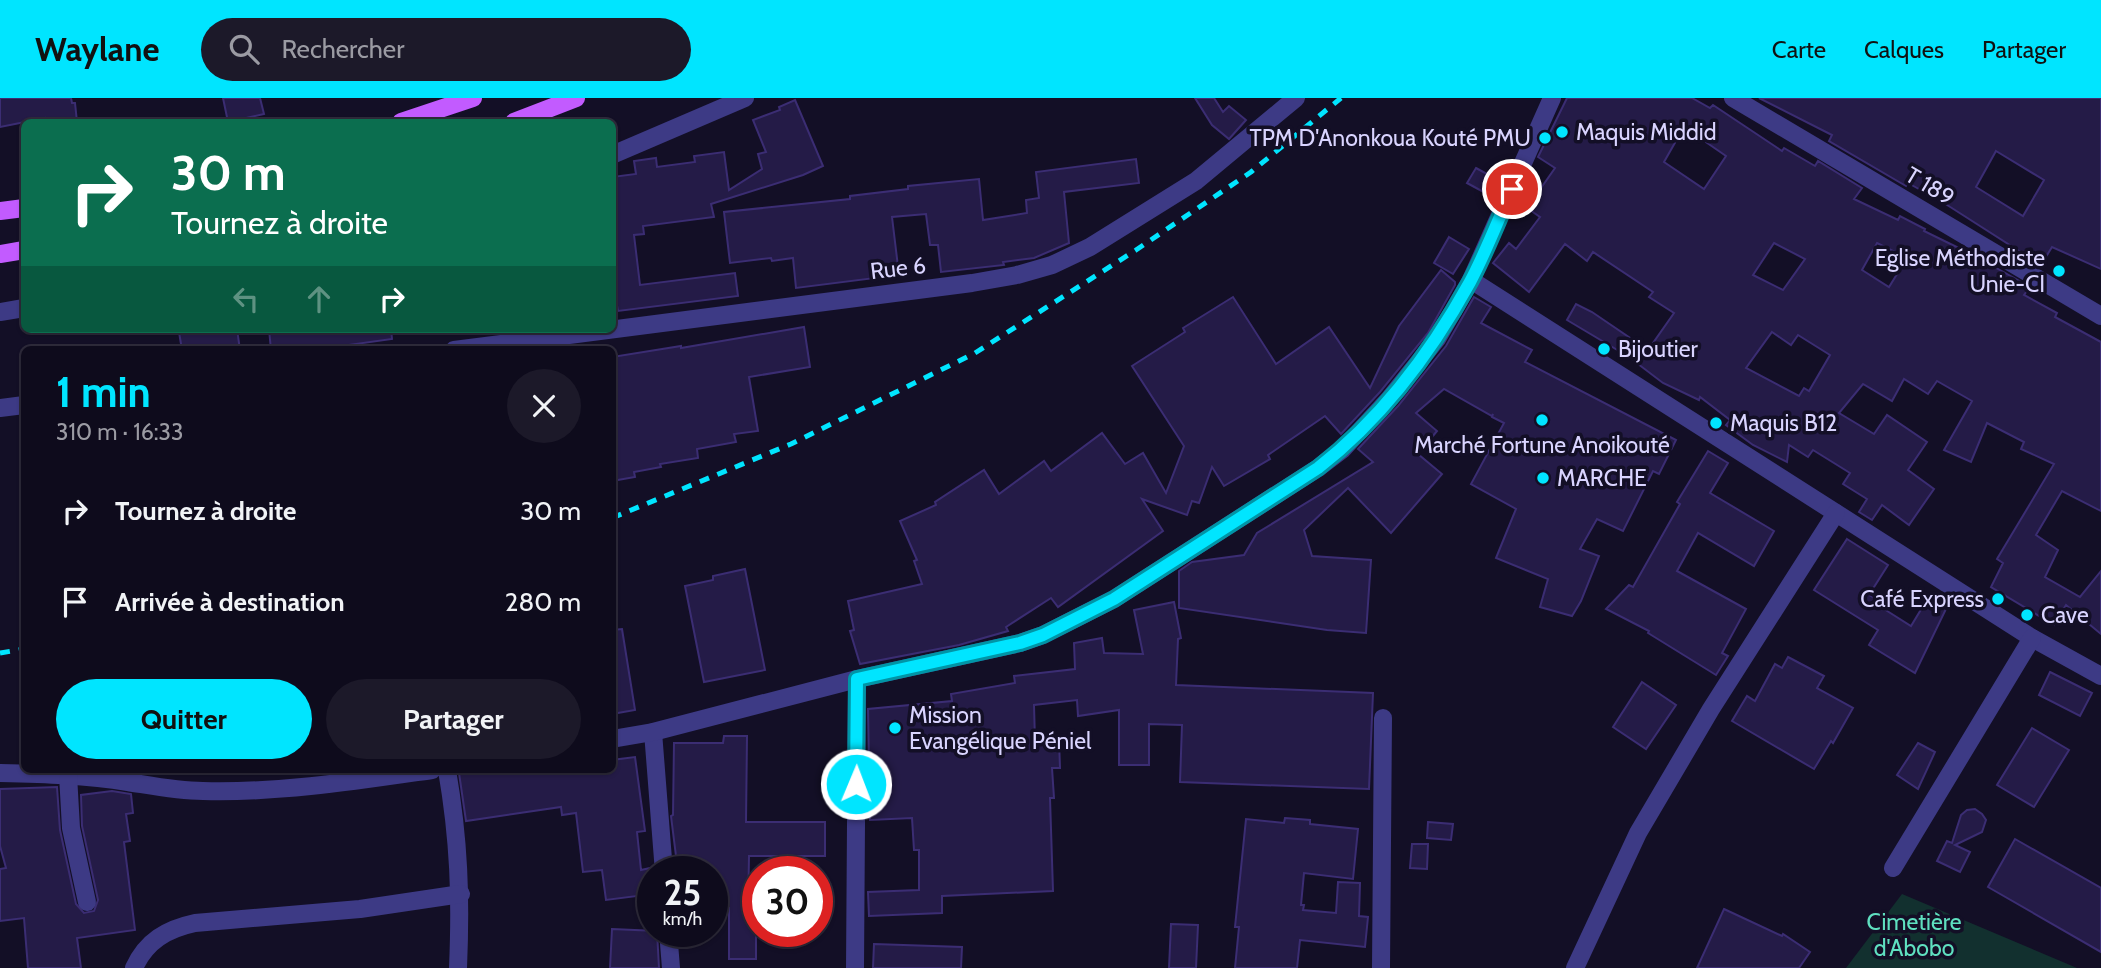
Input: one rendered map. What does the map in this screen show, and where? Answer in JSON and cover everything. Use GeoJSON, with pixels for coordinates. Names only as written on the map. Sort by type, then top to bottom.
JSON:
{"type":"FeatureCollection","features":[{"type":"Feature","properties":{"kind":"main road"},"geometry":{"type":"LineString","coordinates":[[408,119],[447,103],[473,98]]}},
{"type":"Feature","properties":{"kind":"main road"},"geometry":{"type":"LineString","coordinates":[[522,119],[576,98]]}},
{"type":"Feature","properties":{"kind":"main road"},"geometry":{"type":"LineString","coordinates":[[0,211],[21,208]]}},
{"type":"Feature","properties":{"kind":"main road"},"geometry":{"type":"LineString","coordinates":[[0,254],[21,250]]}},
{"type":"Feature","properties":{"kind":"street"},"geometry":{"type":"LineString","coordinates":[[616,153],[745,98]]}},
{"type":"Feature","properties":{"kind":"street","name":"Rue 6"},"geometry":{"type":"LineString","coordinates":[[616,329],[972,283],[1052,265],[1090,247],[1196,181],[1296,98]]}},
{"type":"Feature","properties":{"kind":"street"},"geometry":{"type":"LineString","coordinates":[[616,738],[653,732],[857,679],[1020,643],[1043,635],[1114,599],[1318,468],[1343,449],[1389,399],[1437,339],[1471,280],[1552,98]]}},
{"type":"Feature","properties":{"kind":"street","name":"T 189"},"geometry":{"type":"LineString","coordinates":[[1733,98],[2101,316]]}},
{"type":"Feature","properties":{"kind":"street"},"geometry":{"type":"LineString","coordinates":[[1471,280],[2032,638],[2101,676]]}},
{"type":"Feature","properties":{"kind":"street"},"geometry":{"type":"LineString","coordinates":[[0,312],[21,308]]}},
{"type":"Feature","properties":{"kind":"street","name":"Rue 6"},"geometry":{"type":"LineString","coordinates":[[485,346],[585,333]]}},
{"type":"Feature","properties":{"kind":"street"},"geometry":{"type":"LineString","coordinates":[[0,408],[21,405]]}},
{"type":"Feature","properties":{"kind":"street"},"geometry":{"type":"LineString","coordinates":[[1575,968],[1638,833],[1711,709],[1836,513]]}},
{"type":"Feature","properties":{"kind":"street"},"geometry":{"type":"LineString","coordinates":[[1893,868],[2032,638]]}},
{"type":"Feature","properties":{"kind":"street"},"geometry":{"type":"LineString","coordinates":[[855,968],[857,679]]}},
{"type":"Feature","properties":{"kind":"street"},"geometry":{"type":"LineString","coordinates":[[1381,968],[1383,718]]}},
{"type":"Feature","properties":{"kind":"street"},"geometry":{"type":"LineString","coordinates":[[653,732],[663,856]]}},
{"type":"Feature","properties":{"kind":"street"},"geometry":{"type":"LineString","coordinates":[[0,773],[68,775],[158,788],[201,791],[324,786],[412,773]]}},
{"type":"Feature","properties":{"kind":"street"},"geometry":{"type":"LineString","coordinates":[[448,773],[456,823],[461,894],[458,968]]}},
{"type":"Feature","properties":{"kind":"street"},"geometry":{"type":"LineString","coordinates":[[68,775],[71,828],[87,902]]}},
{"type":"Feature","properties":{"kind":"street"},"geometry":{"type":"LineString","coordinates":[[134,968],[140,954],[170,928],[236,918],[360,909],[461,894]]}},
{"type":"Feature","properties":{"kind":"street"},"geometry":{"type":"LineString","coordinates":[[669,947],[671,968]]}},
{"type":"Feature","properties":{"kind":"green space","name":"Cimetière d'Abobo"},"geometry":{"type":"Polygon","coordinates":[[[1902,894],[2077,968],[1846,968],[1902,894]]]}},
{"type":"Feature","properties":{"kind":"building"},"geometry":{"type":"Polygon","coordinates":[[[0,98],[71,98],[72,103],[75,103],[77,119],[21,119],[21,123],[0,127],[0,98]]]}},
{"type":"Feature","properties":{"kind":"building"},"geometry":{"type":"Polygon","coordinates":[[[223,98],[260,98],[264,114],[227,119],[223,98]]]}},
{"type":"Feature","properties":{"kind":"building"},"geometry":{"type":"Polygon","coordinates":[[[1195,98],[1214,98],[1223,112],[1229,106],[1246,120],[1229,139],[1212,125],[1195,98]]]}},
{"type":"Feature","properties":{"kind":"building"},"geometry":{"type":"Polygon","coordinates":[[[1567,98],[1692,98],[1710,108],[1713,105],[1782,151],[1784,148],[1815,166],[1818,161],[1862,188],[1854,199],[1898,220],[1900,216],[2030,287],[2024,295],[2057,313],[2055,317],[2101,342],[2101,511],[2062,491],[2036,535],[2058,550],[2045,577],[2080,597],[2101,571],[2101,634],[2066,605],[2054,625],[1991,587],[2003,563],[1997,559],[2054,464],[2021,449],[2024,442],[1987,423],[1971,462],[1944,450],[1972,401],[1937,381],[1928,394],[1904,379],[1892,401],[1863,384],[1839,413],[1874,434],[1887,415],[1927,442],[1908,470],[1934,489],[1909,525],[1882,505],[1872,520],[1859,512],[1867,499],[1843,484],[1850,473],[1813,450],[1808,457],[1789,445],[1787,462],[1753,445],[1726,425],[1730,420],[1700,397],[1699,400],[1663,383],[1639,363],[1567,320],[1576,304],[1648,350],[1674,313],[1649,297],[1653,292],[1593,252],[1587,261],[1565,244],[1529,292],[1493,263],[1509,243],[1516,249],[1540,217],[1527,208],[1555,168],[1538,157],[1567,98]],[[1684,127],[1664,162],[1704,189],[1726,156],[1684,127]],[[1774,243],[1753,275],[1783,290],[1805,259],[1774,243]],[[1877,243],[1862,270],[1889,287],[1907,258],[1877,243]],[[1772,332],[1746,368],[1799,396],[1804,388],[1809,391],[1830,355],[1798,335],[1791,345],[1772,332]]]}},
{"type":"Feature","properties":{"kind":"building"},"geometry":{"type":"Polygon","coordinates":[[[1759,98],[2101,98],[2101,269],[2052,247],[2041,265],[1944,203],[1908,183],[1906,186],[1829,141],[1832,135],[1759,98]],[[1996,151],[1976,187],[2023,216],[2044,180],[1996,151]]]}},
{"type":"Feature","properties":{"kind":"building"},"geometry":{"type":"Polygon","coordinates":[[[795,100],[823,166],[711,204],[714,217],[643,226],[644,234],[634,235],[640,285],[735,273],[738,296],[618,311],[616,176],[636,174],[634,161],[656,158],[657,167],[695,162],[694,156],[724,152],[729,190],[762,169],[758,154],[766,152],[753,120],[780,110],[779,107],[795,100]]]}},
{"type":"Feature","properties":{"kind":"building"},"geometry":{"type":"Polygon","coordinates":[[[1136,159],[1139,183],[1064,192],[1069,243],[1034,258],[1003,262],[1004,265],[941,272],[938,245],[930,245],[926,214],[892,217],[899,275],[796,288],[793,258],[730,263],[724,212],[850,199],[850,196],[908,189],[908,186],[979,179],[983,220],[1027,213],[1026,200],[1039,198],[1036,172],[1136,159]]]}},
{"type":"Feature","properties":{"kind":"building"},"geometry":{"type":"Polygon","coordinates":[[[1476,168],[1498,180],[1491,196],[1467,183],[1476,168]]]}},
{"type":"Feature","properties":{"kind":"building"},"geometry":{"type":"Polygon","coordinates":[[[1449,237],[1469,249],[1453,274],[1434,263],[1449,237]]]}},
{"type":"Feature","properties":{"kind":"building"},"geometry":{"type":"Polygon","coordinates":[[[1441,270],[1455,285],[1428,333],[1380,392],[1341,434],[1325,416],[1268,455],[1270,459],[1224,486],[1212,467],[1199,503],[1192,501],[1187,515],[1142,499],[1163,531],[1058,607],[1051,598],[1006,627],[1008,631],[959,645],[860,664],[850,631],[854,630],[848,601],[922,584],[914,561],[917,560],[900,521],[936,505],[935,502],[984,470],[999,494],[1044,461],[1051,471],[1102,433],[1125,464],[1143,453],[1166,493],[1184,446],[1132,366],[1185,332],[1183,328],[1233,297],[1276,364],[1329,327],[1370,388],[1399,326],[1441,270]]]}},
{"type":"Feature","properties":{"kind":"building"},"geometry":{"type":"Polygon","coordinates":[[[1474,297],[1491,307],[1481,323],[1532,350],[1525,362],[1676,440],[1659,474],[1653,471],[1623,531],[1597,519],[1580,549],[1599,556],[1572,616],[1540,607],[1548,579],[1496,558],[1516,509],[1471,484],[1504,423],[1492,417],[1493,414],[1492,416],[1444,389],[1416,413],[1437,431],[1418,454],[1442,474],[1391,533],[1348,488],[1304,530],[1312,556],[1371,560],[1366,633],[1327,630],[1179,608],[1179,571],[1192,562],[1244,555],[1257,533],[1373,462],[1358,449],[1398,406],[1446,346],[1474,297]]]}},
{"type":"Feature","properties":{"kind":"building"},"geometry":{"type":"Polygon","coordinates":[[[804,327],[810,367],[749,377],[758,431],[734,434],[736,442],[697,449],[698,458],[660,464],[661,467],[634,472],[635,477],[616,480],[616,356],[804,327]]]}},
{"type":"Feature","properties":{"kind":"building"},"geometry":{"type":"Polygon","coordinates":[[[179,333],[238,333],[239,346],[181,346],[179,333]]]}},
{"type":"Feature","properties":{"kind":"building"},"geometry":{"type":"Polygon","coordinates":[[[269,333],[391,333],[392,339],[342,346],[271,346],[269,333]]]}},
{"type":"Feature","properties":{"kind":"building"},"geometry":{"type":"Polygon","coordinates":[[[1708,451],[1728,463],[1710,493],[1774,531],[1754,566],[1698,533],[1677,571],[1746,609],[1722,653],[1728,656],[1716,675],[1648,633],[1649,631],[1606,609],[1629,585],[1633,587],[1680,504],[1677,502],[1708,451]]]}},
{"type":"Feature","properties":{"kind":"building"},"geometry":{"type":"Polygon","coordinates":[[[1847,539],[1888,565],[1869,595],[1886,605],[1884,609],[1911,626],[1928,598],[1946,609],[1915,673],[1869,645],[1878,630],[1814,590],[1847,539]]]}},
{"type":"Feature","properties":{"kind":"building"},"geometry":{"type":"Polygon","coordinates":[[[745,569],[765,670],[704,682],[685,586],[745,569]]]}},
{"type":"Feature","properties":{"kind":"building"},"geometry":{"type":"Polygon","coordinates":[[[1174,602],[1181,638],[1178,639],[1176,685],[1373,693],[1369,789],[1180,782],[1182,725],[1149,724],[1149,765],[1119,765],[1119,710],[1078,716],[1077,700],[1034,705],[1035,741],[1059,740],[1060,768],[1052,768],[1054,798],[1050,798],[1053,891],[942,896],[942,913],[869,916],[868,892],[919,890],[919,850],[914,850],[912,818],[870,820],[868,709],[952,701],[951,694],[1015,683],[1014,676],[1075,669],[1074,643],[1102,638],[1104,653],[1143,654],[1134,610],[1174,602]]]}},
{"type":"Feature","properties":{"kind":"building"},"geometry":{"type":"Polygon","coordinates":[[[622,629],[635,710],[616,713],[616,630],[622,629]]]}},
{"type":"Feature","properties":{"kind":"building"},"geometry":{"type":"Polygon","coordinates":[[[1788,657],[1824,676],[1817,688],[1853,708],[1814,769],[1732,721],[1747,696],[1755,701],[1775,664],[1782,668],[1788,657]]]}},
{"type":"Feature","properties":{"kind":"building"},"geometry":{"type":"Polygon","coordinates":[[[2050,672],[2092,693],[2080,716],[2039,695],[2050,672]]]}},
{"type":"Feature","properties":{"kind":"building"},"geometry":{"type":"Polygon","coordinates":[[[1642,682],[1676,705],[1646,749],[1613,727],[1642,682]]]}},
{"type":"Feature","properties":{"kind":"building"},"geometry":{"type":"Polygon","coordinates":[[[2032,728],[2069,750],[2034,807],[1997,785],[2032,728]]]}},
{"type":"Feature","properties":{"kind":"building"},"geometry":{"type":"Polygon","coordinates":[[[724,736],[747,736],[746,822],[825,822],[825,856],[742,856],[742,947],[756,947],[756,959],[729,959],[728,856],[676,856],[671,816],[674,743],[723,743],[724,736]]]}},
{"type":"Feature","properties":{"kind":"building"},"geometry":{"type":"Polygon","coordinates":[[[1918,743],[1935,752],[1918,789],[1897,775],[1918,743]]]}},
{"type":"Feature","properties":{"kind":"building"},"geometry":{"type":"Polygon","coordinates":[[[635,757],[645,831],[637,832],[640,856],[637,856],[637,896],[606,900],[602,870],[583,872],[576,813],[562,815],[561,807],[466,821],[459,773],[616,773],[616,759],[635,757]]]}},
{"type":"Feature","properties":{"kind":"building"},"geometry":{"type":"Polygon","coordinates":[[[57,787],[60,830],[76,904],[84,913],[94,911],[98,900],[82,826],[81,795],[112,791],[131,794],[133,813],[126,814],[130,841],[124,842],[135,930],[77,938],[81,968],[28,968],[24,918],[0,921],[0,869],[6,868],[0,846],[0,789],[57,787]]]}},
{"type":"Feature","properties":{"kind":"building"},"geometry":{"type":"Polygon","coordinates":[[[1975,809],[1986,820],[1982,832],[1955,845],[1970,852],[1960,872],[1937,861],[1947,841],[1952,843],[1961,815],[1967,810],[1975,809]]]}},
{"type":"Feature","properties":{"kind":"building"},"geometry":{"type":"Polygon","coordinates":[[[1285,818],[1310,820],[1310,824],[1358,829],[1353,879],[1304,873],[1301,905],[1304,905],[1303,910],[1336,913],[1338,882],[1360,883],[1359,916],[1368,917],[1365,947],[1300,940],[1297,968],[1235,968],[1239,927],[1235,927],[1246,819],[1284,823],[1285,818]]]}},
{"type":"Feature","properties":{"kind":"building"},"geometry":{"type":"Polygon","coordinates":[[[1428,822],[1453,824],[1451,840],[1427,838],[1428,822]]]}},
{"type":"Feature","properties":{"kind":"building"},"geometry":{"type":"Polygon","coordinates":[[[2015,839],[2101,888],[2101,952],[1988,887],[2015,839]]]}},
{"type":"Feature","properties":{"kind":"building"},"geometry":{"type":"Polygon","coordinates":[[[1412,844],[1428,844],[1427,869],[1410,868],[1412,844]]]}},
{"type":"Feature","properties":{"kind":"building"},"geometry":{"type":"Polygon","coordinates":[[[1724,909],[1782,936],[1783,934],[1810,952],[1799,968],[1697,968],[1724,909]]]}},
{"type":"Feature","properties":{"kind":"building"},"geometry":{"type":"Polygon","coordinates":[[[1171,924],[1198,925],[1196,968],[1169,968],[1171,924]]]}},
{"type":"Feature","properties":{"kind":"building"},"geometry":{"type":"Polygon","coordinates":[[[612,929],[637,930],[637,947],[658,947],[659,968],[610,968],[612,929]]]}},
{"type":"Feature","properties":{"kind":"building"},"geometry":{"type":"Polygon","coordinates":[[[874,944],[962,947],[961,968],[873,968],[874,944]]]}},
{"type":"Feature","properties":{"kind":"railway"},"geometry":{"type":"LineString","coordinates":[[616,516],[791,444],[975,353],[1136,250],[1251,172],[1341,98]]}},
{"type":"Feature","properties":{"kind":"railway"},"geometry":{"type":"LineString","coordinates":[[0,653],[21,650]]}},
{"type":"Feature","properties":{"kind":"place","name":"Maquis Middid"},"geometry":{"type":"Point","coordinates":[1562,132]}},
{"type":"Feature","properties":{"kind":"place","name":"TPM D'Anonkoua Kouté PMU"},"geometry":{"type":"Point","coordinates":[1545,138]}},
{"type":"Feature","properties":{"kind":"place","name":"Eglise Méthodiste Unie-CI"},"geometry":{"type":"Point","coordinates":[2059,271]}},
{"type":"Feature","properties":{"kind":"place","name":"Bijoutier"},"geometry":{"type":"Point","coordinates":[1604,349]}},
{"type":"Feature","properties":{"kind":"place","name":"Marché Fortune Anoikouté"},"geometry":{"type":"Point","coordinates":[1542,420]}},
{"type":"Feature","properties":{"kind":"place","name":"Maquis B12"},"geometry":{"type":"Point","coordinates":[1716,423]}},
{"type":"Feature","properties":{"kind":"place","name":"MARCHE"},"geometry":{"type":"Point","coordinates":[1543,478]}},
{"type":"Feature","properties":{"kind":"place","name":"Café Express"},"geometry":{"type":"Point","coordinates":[1998,599]}},
{"type":"Feature","properties":{"kind":"place","name":"Cave"},"geometry":{"type":"Point","coordinates":[2027,615]}},
{"type":"Feature","properties":{"kind":"place","name":"Mission Evangélique Péniel"},"geometry":{"type":"Point","coordinates":[895,728]}},
{"type":"Feature","properties":{"kind":"route"},"geometry":{"type":"LineString","coordinates":[[856,784],[857,679],[1020,643],[1043,635],[1114,599],[1318,468],[1343,449],[1389,399],[1437,339],[1471,280],[1512,189]]}}]}
